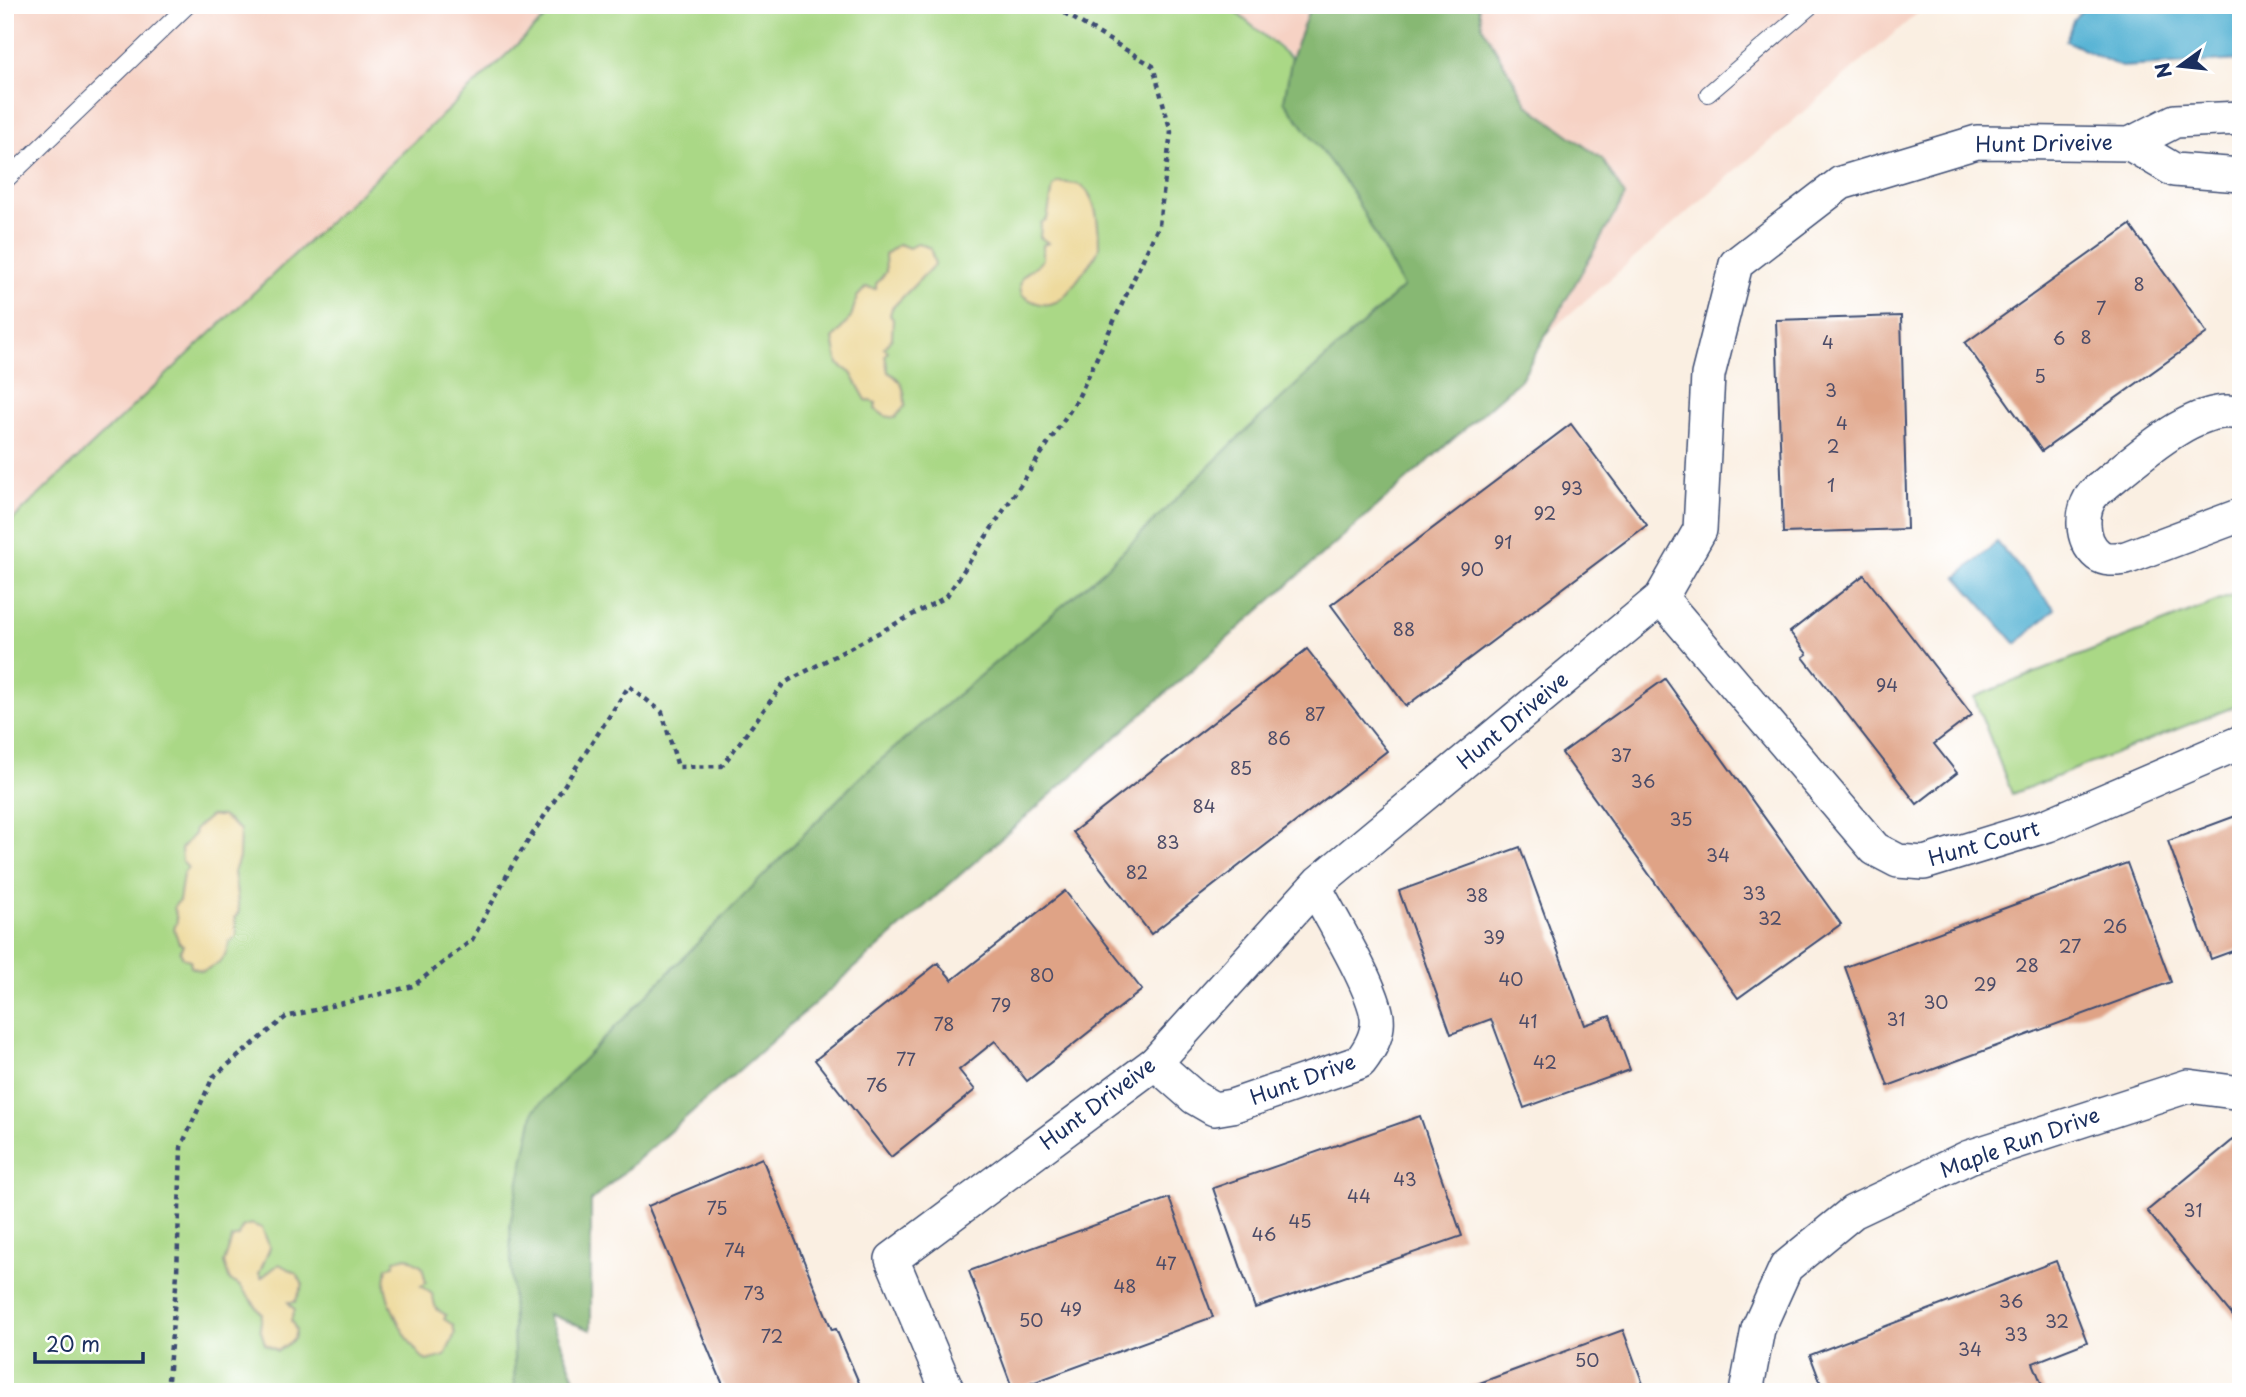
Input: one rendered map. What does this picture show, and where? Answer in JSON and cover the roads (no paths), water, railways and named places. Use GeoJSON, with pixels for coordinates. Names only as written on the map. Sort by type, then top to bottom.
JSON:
{"type":"FeatureCollection","features":[{"type":"Feature","properties":{"kind":"street","name":"Hunt Driveive"},"geometry":{"type":"LineString","coordinates":[[948,1392],[892,1259],[1155,1063],[1315,887],[1661,598],[1700,530],[1708,375],[1736,264],[1841,183],[1977,142],[2130,144],[2175,121],[2241,118]]}},
{"type":"Feature","properties":{"kind":"street","name":"Hunt Driveive"},"geometry":{"type":"LineString","coordinates":[[2130,144],[2174,170],[2241,175]]}},
{"type":"Feature","properties":{"kind":"street"},"geometry":{"type":"LineString","coordinates":[[2241,414],[2217,412],[2190,421],[2095,493],[2088,500],[2084,520],[2091,546],[2097,555],[2113,559],[2126,558],[2241,515]]}},
{"type":"Feature","properties":{"kind":"street","name":"Hunt Court"},"geometry":{"type":"LineString","coordinates":[[1661,598],[1875,849],[1898,861],[1924,863],[2048,825],[2241,742]]}},
{"type":"Feature","properties":{"kind":"street","name":"Hunt Drive"},"geometry":{"type":"LineString","coordinates":[[1155,1063],[1195,1098],[1214,1109],[1232,1106],[1360,1062],[1372,1047],[1377,1019],[1371,998],[1315,887]]}},
{"type":"Feature","properties":{"kind":"street","name":"Maple Run Drive"},"geometry":{"type":"LineString","coordinates":[[1746,1392],[1758,1329],[1786,1267],[1853,1212],[1969,1157],[2188,1086],[2241,1093]]}},
{"type":"Feature","properties":{"kind":"lane"},"geometry":{"type":"LineString","coordinates":[[5,181],[188,5]]}},
{"type":"Feature","properties":{"kind":"lane"},"geometry":{"type":"LineString","coordinates":[[1708,94],[1812,5]]}},
{"type":"Feature","properties":{"kind":"water"},"geometry":{"type":"Polygon","coordinates":[[[2086,5],[2241,5],[2241,60],[2121,67],[2066,41],[2073,20],[2086,5]]]}},
{"type":"Feature","properties":{"kind":"water"},"geometry":{"type":"Polygon","coordinates":[[[1997,542],[2055,609],[2016,644],[1957,577],[1997,542]]]}}]}
